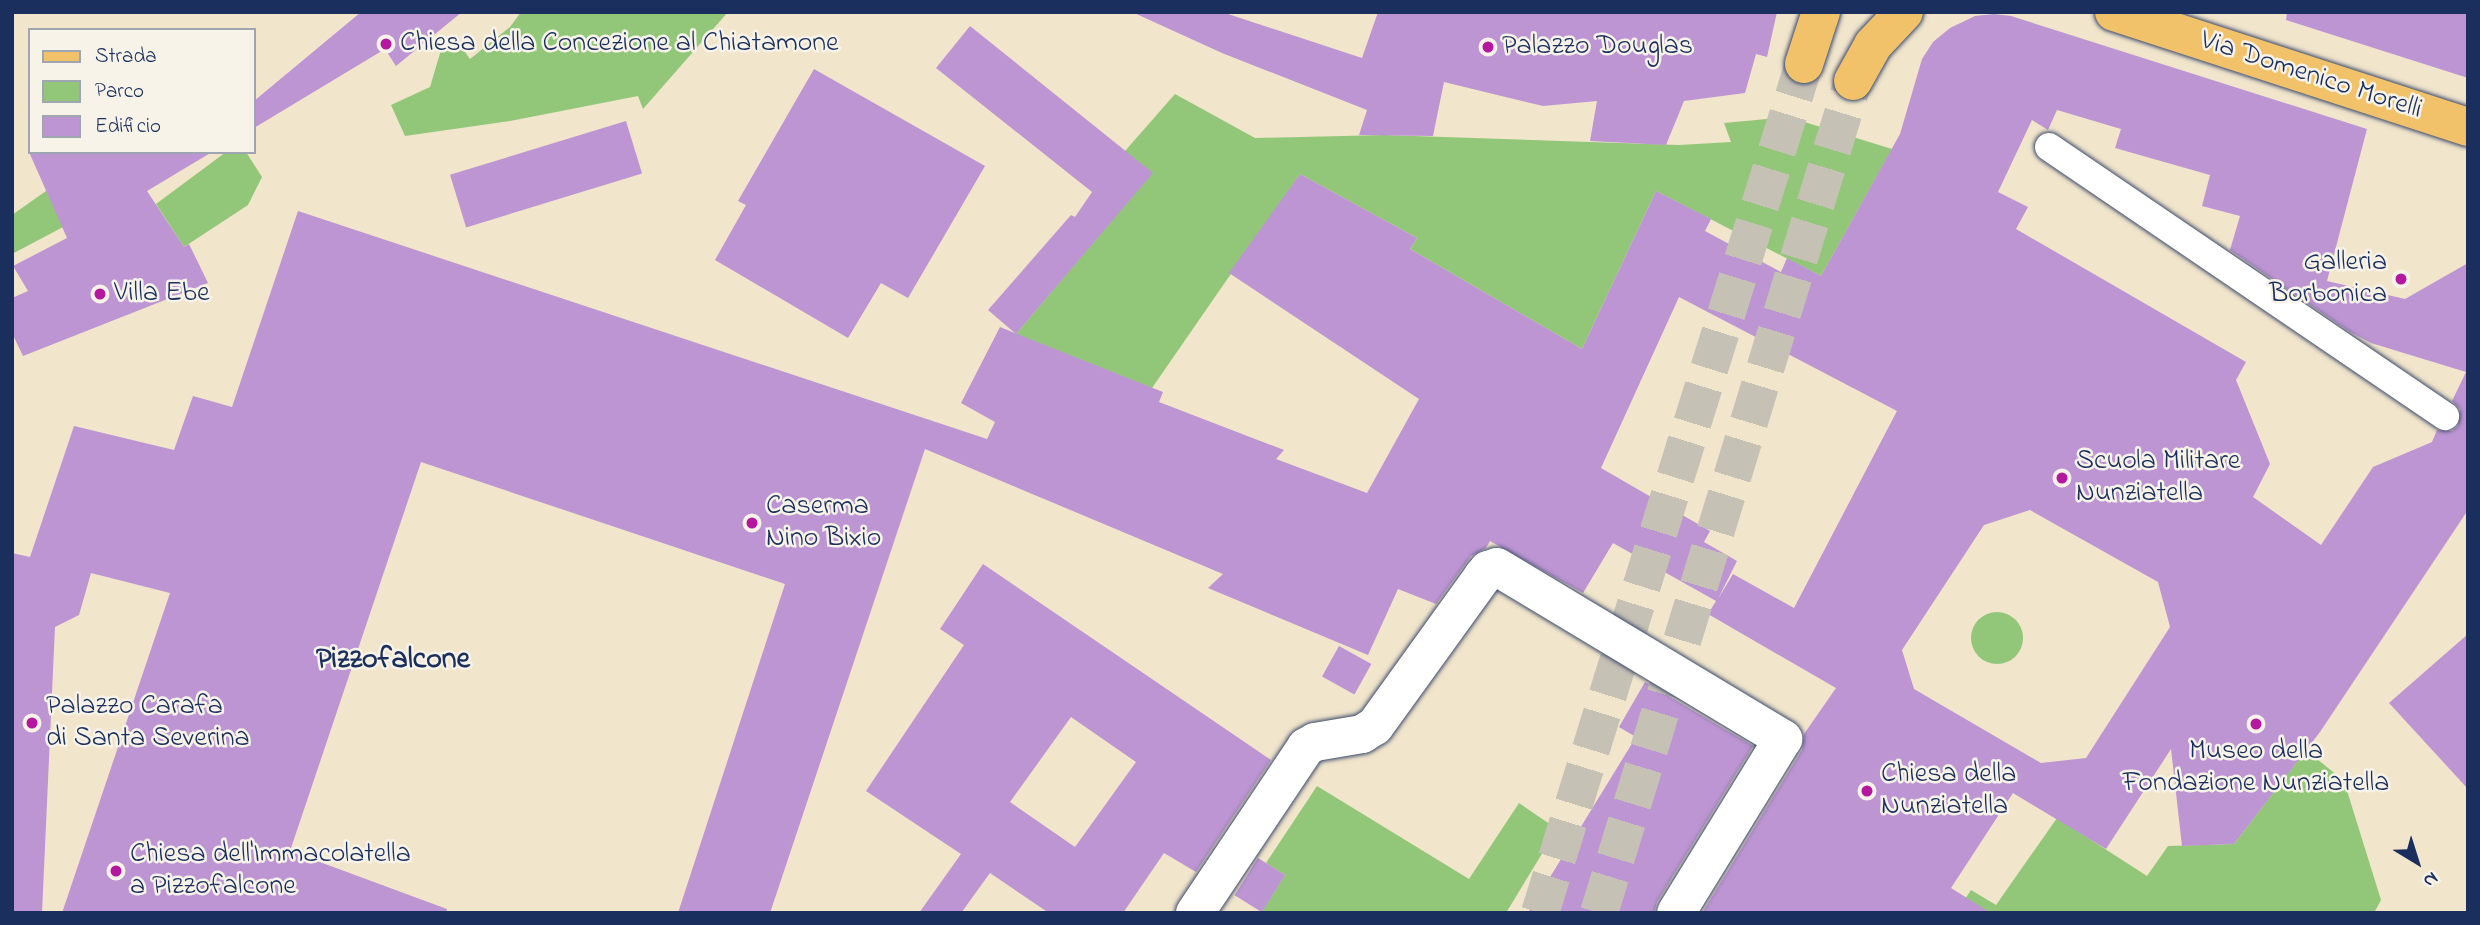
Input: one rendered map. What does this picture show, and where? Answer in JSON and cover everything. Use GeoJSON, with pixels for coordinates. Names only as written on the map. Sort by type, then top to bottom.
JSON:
{"type":"FeatureCollection","features":[{"type":"Feature","properties":{"kind":"main road"},"geometry":{"type":"LineString","coordinates":[[1804,64],[1821,12]]}},
{"type":"Feature","properties":{"kind":"main road"},"geometry":{"type":"LineString","coordinates":[[1853,81],[1874,45],[1904,12]]}},
{"type":"Feature","properties":{"kind":"main road","name":"Via Domenico Morelli"},"geometry":{"type":"LineString","coordinates":[[2114,12],[2468,127]]}},
{"type":"Feature","properties":{"kind":"street"},"geometry":{"type":"LineString","coordinates":[[2049,147],[2445,416]]}},
{"type":"Feature","properties":{"kind":"street"},"geometry":{"type":"LineString","coordinates":[[1195,913],[1299,756],[1315,742],[1362,734],[1375,726],[1488,570],[1497,567],[1783,739],[1676,913]]}},
{"type":"Feature","properties":{"kind":"green space"},"geometry":{"type":"Polygon","coordinates":[[[521,12],[728,12],[643,109],[638,96],[510,121],[405,136],[391,105],[430,87],[441,50],[463,49],[470,59],[510,27],[521,12]]]}},
{"type":"Feature","properties":{"kind":"green space"},"geometry":{"type":"Polygon","coordinates":[[[1175,94],[1255,138],[1384,135],[1679,145],[1731,142],[1724,123],[1788,117],[1892,149],[1821,276],[1656,191],[1582,349],[1410,249],[1417,238],[1300,174],[1152,388],[1016,334],[1152,173],[1125,151],[1175,94]]]}},
{"type":"Feature","properties":{"kind":"green space"},"geometry":{"type":"Polygon","coordinates":[[[223,154],[247,154],[262,177],[248,205],[184,247],[156,204],[223,154]]]}},
{"type":"Feature","properties":{"kind":"green space"},"geometry":{"type":"Polygon","coordinates":[[[46,191],[101,207],[12,254],[12,215],[46,191]]]}},
{"type":"Feature","properties":{"kind":"green space"},"geometry":{"type":"Polygon","coordinates":[[[1997,612],[2016,619],[2023,638],[2016,657],[1997,664],[1978,657],[1971,638],[1978,619],[1997,612]]]}},
{"type":"Feature","properties":{"kind":"green space"},"geometry":{"type":"Polygon","coordinates":[[[2306,750],[2344,781],[2381,900],[2374,913],[1956,913],[1971,890],[1996,905],[2057,818],[2147,876],[2168,846],[2234,844],[2306,750]]]}},
{"type":"Feature","properties":{"kind":"green space"},"geometry":{"type":"Polygon","coordinates":[[[1317,786],[1469,879],[1519,803],[1557,829],[1506,913],[1261,913],[1285,875],[1266,863],[1317,786]]]}},
{"type":"Feature","properties":{"kind":"building"},"geometry":{"type":"Polygon","coordinates":[[[361,12],[462,12],[396,66],[385,49],[256,127],[256,99],[361,12]]]}},
{"type":"Feature","properties":{"kind":"building"},"geometry":{"type":"Polygon","coordinates":[[[1132,12],[1222,12],[1362,58],[1378,12],[1777,12],[1767,57],[1756,54],[1745,93],[1684,101],[1666,145],[1590,141],[1597,101],[1543,106],[1444,82],[1433,136],[1359,135],[1367,110],[1222,53],[1132,12]]]}},
{"type":"Feature","properties":{"kind":"building"},"geometry":{"type":"Polygon","coordinates":[[[2287,12],[2468,12],[2468,78],[2286,20],[2287,12]]]}},
{"type":"Feature","properties":{"kind":"building"},"geometry":{"type":"Polygon","coordinates":[[[1975,16],[2011,16],[2367,129],[2327,281],[2405,299],[2468,263],[2468,510],[2320,732],[2234,844],[2182,846],[2171,749],[2106,849],[2013,793],[1951,888],[1991,913],[1702,913],[1802,750],[1804,734],[1836,688],[1708,614],[1716,601],[1613,543],[1583,593],[1490,541],[1486,548],[1471,556],[1436,604],[1398,589],[1368,655],[1208,588],[1223,574],[925,449],[770,913],[678,913],[785,584],[421,462],[290,851],[447,909],[446,913],[62,913],[170,593],[91,573],[79,615],[55,627],[42,913],[12,913],[12,553],[30,557],[74,426],[174,450],[193,396],[232,407],[298,211],[987,439],[995,422],[961,403],[1000,327],[1163,392],[1159,402],[1284,450],[1276,459],[1367,493],[1419,399],[1229,273],[1300,174],[1417,238],[1410,249],[1582,349],[1656,191],[1711,219],[1705,231],[1781,272],[1787,258],[1821,276],[1900,134],[1922,59],[1933,42],[1950,28],[1975,16]],[[2057,110],[2048,130],[2032,120],[1998,192],[2028,207],[2016,229],[2246,362],[2236,380],[2270,464],[2253,497],[2321,545],[2373,467],[2432,442],[2437,430],[2452,431],[2458,426],[2460,409],[2452,401],[2466,372],[2371,343],[2350,332],[2230,250],[2240,216],[2202,206],[2210,175],[2115,148],[2121,129],[2057,110]],[[1679,297],[1601,468],[1710,531],[1704,542],[1737,561],[1718,599],[1733,574],[1794,608],[1897,411],[1679,297]],[[2030,510],[1984,525],[1902,650],[1914,689],[2041,763],[2086,758],[2170,627],[2158,582],[2030,510]]]}},
{"type":"Feature","properties":{"kind":"building"},"geometry":{"type":"Polygon","coordinates":[[[970,26],[1153,173],[1016,334],[988,310],[1071,215],[1075,217],[1092,192],[936,68],[970,26]]]}},
{"type":"Feature","properties":{"kind":"building"},"geometry":{"type":"Polygon","coordinates":[[[814,69],[985,166],[908,298],[881,283],[848,338],[715,260],[746,205],[738,201],[814,69]]]}},
{"type":"Feature","properties":{"kind":"building"},"geometry":{"type":"Polygon","coordinates":[[[626,121],[642,174],[466,227],[450,175],[626,121]]]}},
{"type":"Feature","properties":{"kind":"building"},"geometry":{"type":"Polygon","coordinates":[[[30,154],[209,154],[147,191],[184,247],[189,244],[208,283],[23,356],[12,333],[12,298],[28,291],[13,266],[67,238],[30,154]]]}},
{"type":"Feature","properties":{"kind":"building"},"geometry":{"type":"Polygon","coordinates":[[[983,564],[1271,760],[1196,872],[1164,853],[1123,913],[1049,913],[990,873],[961,913],[919,913],[961,854],[866,791],[964,645],[940,629],[983,564]],[[1071,717],[1010,802],[1075,847],[1136,762],[1071,717]]]}},
{"type":"Feature","properties":{"kind":"building"},"geometry":{"type":"Polygon","coordinates":[[[2468,634],[2468,789],[2389,703],[2468,634]]]}},
{"type":"Feature","properties":{"kind":"building"},"geometry":{"type":"Polygon","coordinates":[[[1339,646],[1371,664],[1354,695],[1322,677],[1339,646]]]}},
{"type":"Feature","properties":{"kind":"building"},"geometry":{"type":"Polygon","coordinates":[[[1645,682],[1753,746],[1657,902],[1654,913],[1528,913],[1636,737],[1619,727],[1645,682]]]}},
{"type":"Feature","properties":{"kind":"building"},"geometry":{"type":"Polygon","coordinates":[[[1258,858],[1285,875],[1262,912],[1235,895],[1258,858]]]}},
{"type":"Feature","properties":{"kind":"tunnel"},"geometry":{"type":"LineString","coordinates":[[1540,913],[1804,64]]}},
{"type":"Feature","properties":{"kind":"tunnel"},"geometry":{"type":"LineString","coordinates":[[1599,913],[1853,81]]}},
{"type":"Feature","properties":{"kind":"place","name":"Chiesa della Concezione al Chiatamone"},"geometry":{"type":"Point","coordinates":[386,44]}},
{"type":"Feature","properties":{"kind":"place","name":"Palazzo Douglas"},"geometry":{"type":"Point","coordinates":[1488,47]}},
{"type":"Feature","properties":{"kind":"place","name":"Galleria Borbonica"},"geometry":{"type":"Point","coordinates":[2401,279]}},
{"type":"Feature","properties":{"kind":"place","name":"Villa Ebe"},"geometry":{"type":"Point","coordinates":[100,294]}},
{"type":"Feature","properties":{"kind":"place","name":"Scuola Militare Nunziatella"},"geometry":{"type":"Point","coordinates":[2062,478]}},
{"type":"Feature","properties":{"kind":"place","name":"Caserma Nino Bixio"},"geometry":{"type":"Point","coordinates":[752,523]}},
{"type":"Feature","properties":{"kind":"place","name":"Palazzo Carafa di Santa Severina"},"geometry":{"type":"Point","coordinates":[32,723]}},
{"type":"Feature","properties":{"kind":"place","name":"Museo della Fondazione Nunziatella"},"geometry":{"type":"Point","coordinates":[2256,724]}},
{"type":"Feature","properties":{"kind":"place","name":"Chiesa della Nunziatella"},"geometry":{"type":"Point","coordinates":[1867,791]}},
{"type":"Feature","properties":{"kind":"place","name":"Chiesa dell'Immacolatella a Pizzofalcone"},"geometry":{"type":"Point","coordinates":[116,871]}},
{"type":"Feature","properties":{"kind":"district","name":"Pizzofalcone"},"geometry":{"type":"Point","coordinates":[393,660]}}]}
